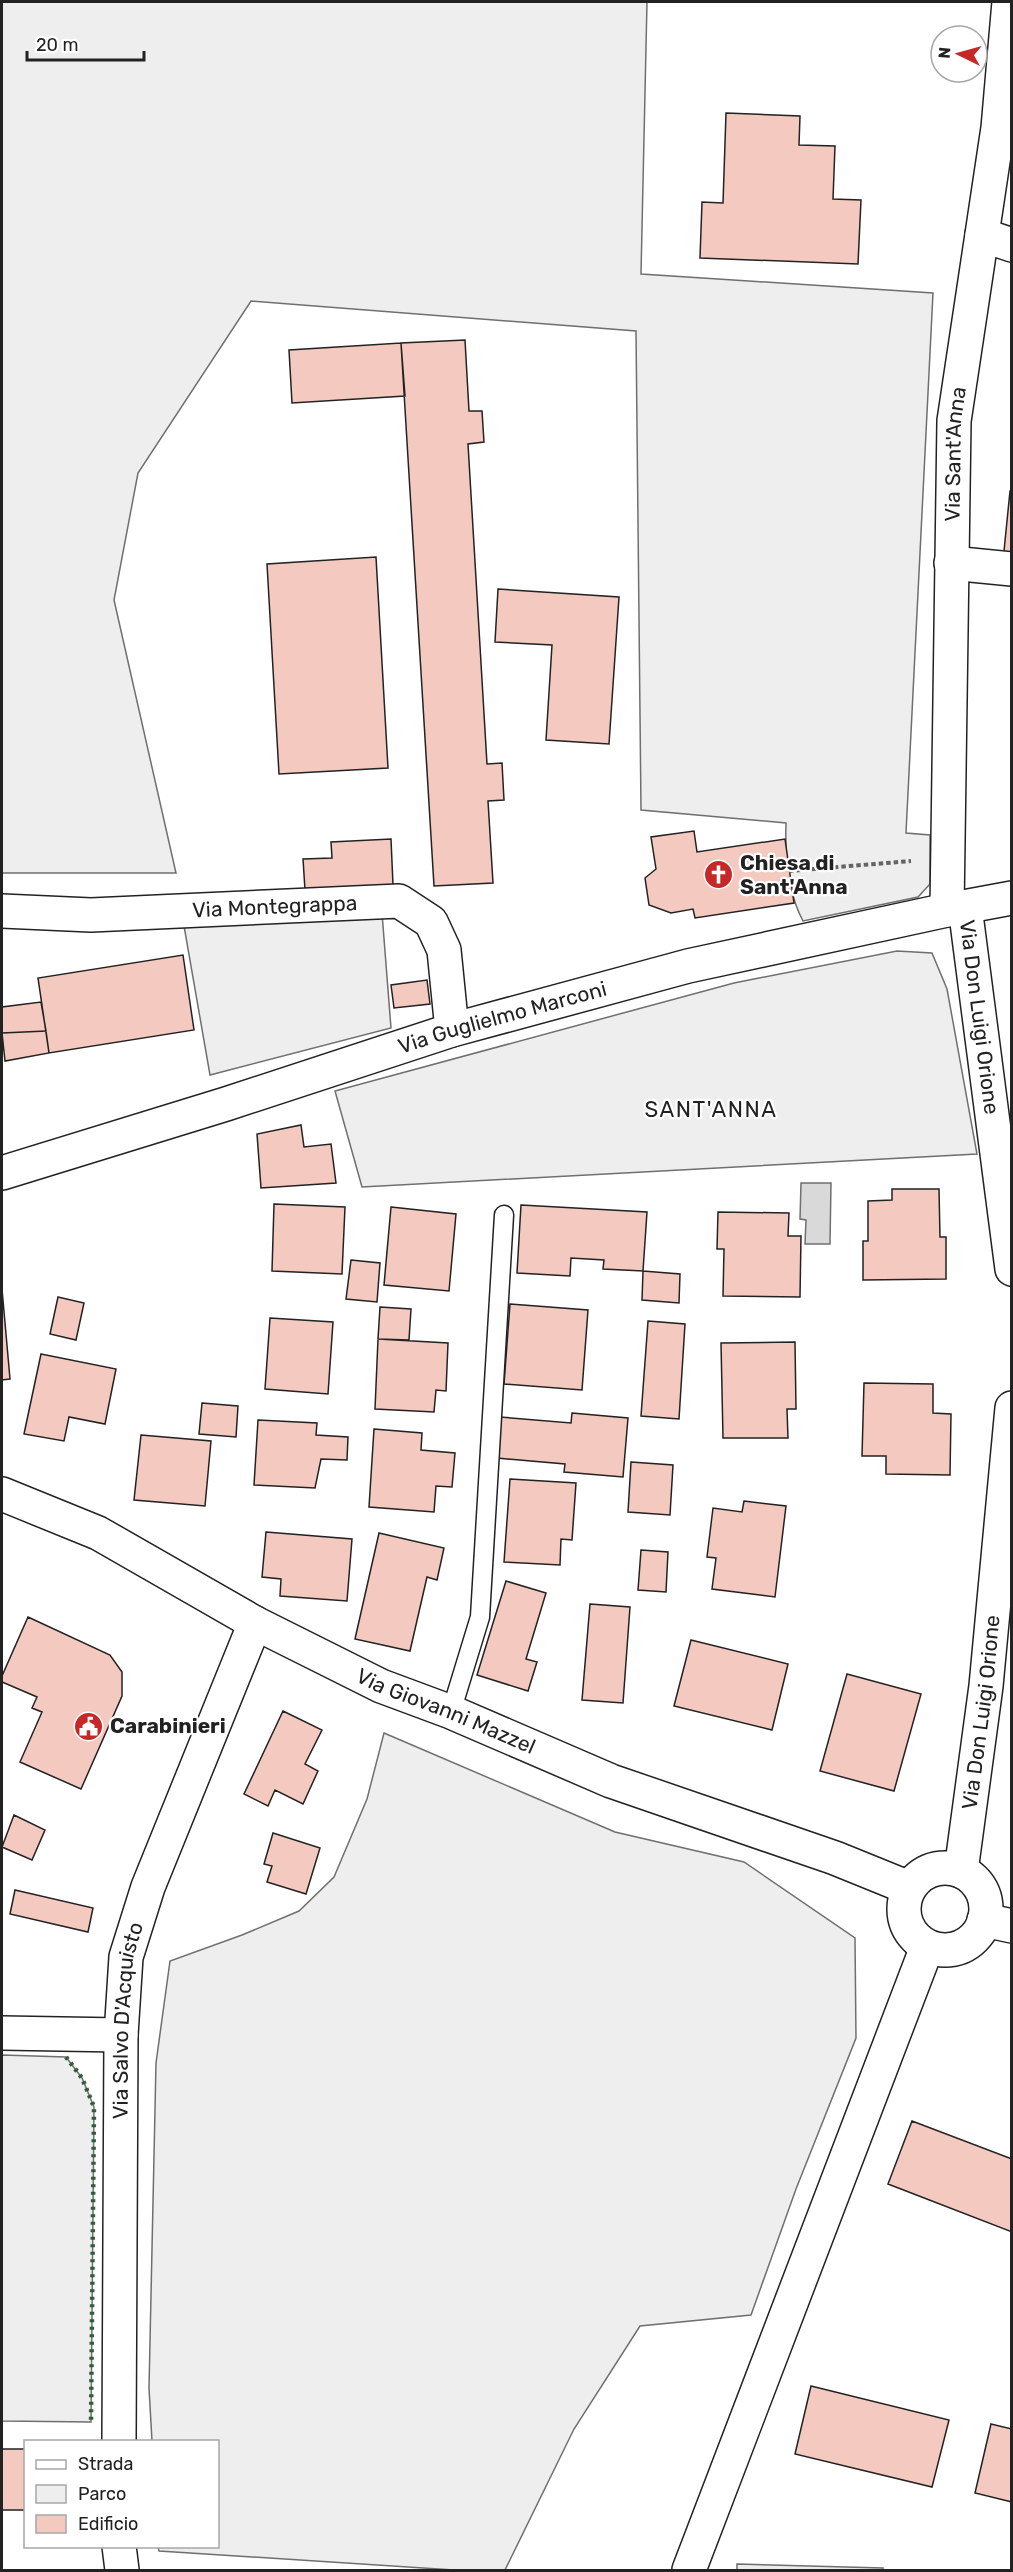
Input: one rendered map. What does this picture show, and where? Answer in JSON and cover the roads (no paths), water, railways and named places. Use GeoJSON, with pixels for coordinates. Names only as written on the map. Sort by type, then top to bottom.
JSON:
{"type":"FeatureCollection","features":[{"type":"Feature","properties":{"kind":"street","name":"Via Sant'Anna"},"geometry":{"type":"LineString","coordinates":[[956,908],[947,858],[954,421],[997,240],[998,128],[1009,2]]}},
{"type":"Feature","properties":{"kind":"street"},"geometry":{"type":"LineString","coordinates":[[951,563],[1011,569]]}},
{"type":"Feature","properties":{"kind":"street","name":"Via Guglielmo Marconi"},"geometry":{"type":"LineString","coordinates":[[2,1173],[226,1104],[452,1030],[688,966],[1011,898]]}},
{"type":"Feature","properties":{"kind":"street","name":"Via Montegrappa"},"geometry":{"type":"LineString","coordinates":[[2,911],[91,915],[399,901],[431,922],[444,950],[452,1030]]}},
{"type":"Feature","properties":{"kind":"street","name":"Via Don Luigi Orione"},"geometry":{"type":"LineString","coordinates":[[956,908],[1011,1269]]}},
{"type":"Feature","properties":{"kind":"street","name":"Via Don Luigi Orione"},"geometry":{"type":"LineString","coordinates":[[961,1871],[986,1686],[1011,1408]]}},
{"type":"Feature","properties":{"kind":"street","name":"Via Giovanni Mazzel"},"geometry":{"type":"LineString","coordinates":[[2,1494],[98,1533],[255,1623],[381,1686],[451,1712],[611,1781],[835,1858],[909,1888]]}},
{"type":"Feature","properties":{"kind":"street","name":"Via Salvo D'Acquisto"},"geometry":{"type":"LineString","coordinates":[[119,2440],[121,2035],[126,1957],[148,1887],[255,1623]]}},
{"type":"Feature","properties":{"kind":"street"},"geometry":{"type":"LineString","coordinates":[[937,1868],[961,1871],[979,1886],[998,1923],[955,1949],[941,1950],[927,1947],[916,1939],[908,1928],[904,1915],[904,1901],[909,1888],[927,1872],[937,1868]]}},
{"type":"Feature","properties":{"kind":"street"},"geometry":{"type":"LineString","coordinates":[[689,2571],[927,1947]]}},
{"type":"Feature","properties":{"kind":"street"},"geometry":{"type":"LineString","coordinates":[[2,2032],[121,2035]]}},
{"type":"Feature","properties":{"kind":"street"},"geometry":{"type":"LineString","coordinates":[[119,2548],[122,2571]]}},
{"type":"Feature","properties":{"kind":"lane"},"geometry":{"type":"LineString","coordinates":[[451,1712],[480,1617],[504,1215]]}},
{"type":"Feature","properties":{"kind":"place","name":"Chiesa di Sant'Anna"},"geometry":{"type":"Point","coordinates":[719,875]}},
{"type":"Feature","properties":{"kind":"place","name":"Carabinieri"},"geometry":{"type":"Point","coordinates":[89,1726]}},
{"type":"Feature","properties":{"kind":"district","name":"SANT'ANNA"},"geometry":{"type":"Point","coordinates":[711,1109]}}]}
